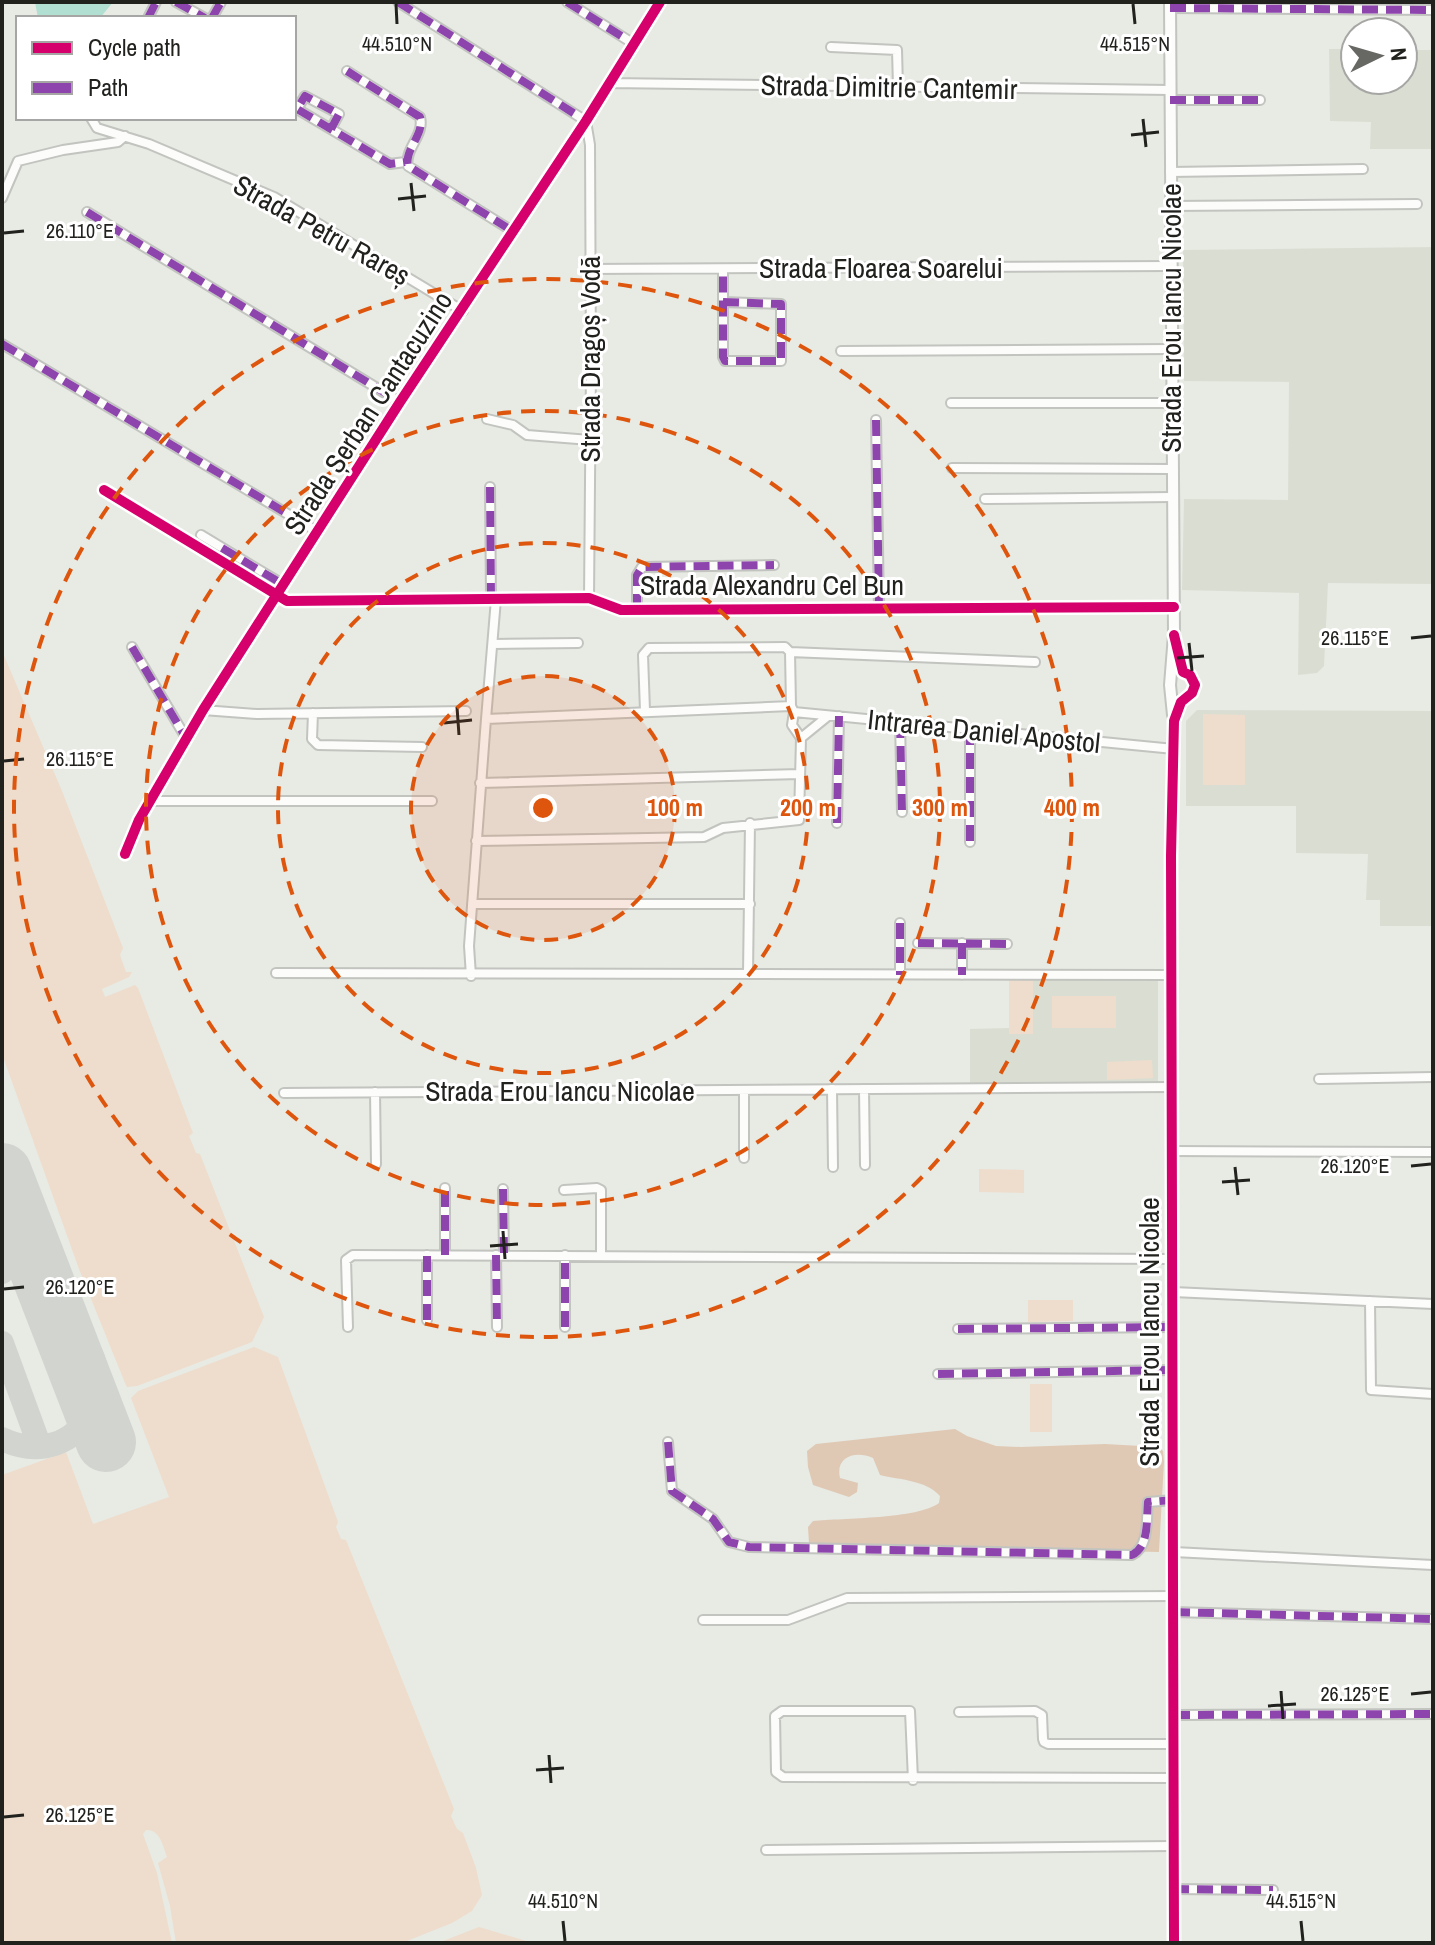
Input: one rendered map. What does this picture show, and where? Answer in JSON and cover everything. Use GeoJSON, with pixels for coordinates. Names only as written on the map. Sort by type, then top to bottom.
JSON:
{"type":"FeatureCollection","features":[{"type":"Feature","properties":{"kind":"street"},"geometry":{"type":"LineString","coordinates":[[176,2],[201,16]]}},
{"type":"Feature","properties":{"kind":"street"},"geometry":{"type":"LineString","coordinates":[[398,2],[586,121]]}},
{"type":"Feature","properties":{"kind":"street"},"geometry":{"type":"LineString","coordinates":[[567,2],[634,44]]}},
{"type":"Feature","properties":{"kind":"street","name":"Strada Șerban Cantacuzino"},"geometry":{"type":"LineString","coordinates":[[125,854],[131,835],[186,738],[318,532],[396,400],[463,311],[660,2]]}},
{"type":"Feature","properties":{"kind":"street"},"geometry":{"type":"LineString","coordinates":[[1170,5],[1433,10]]}},
{"type":"Feature","properties":{"kind":"street","name":"Strada Erou Iancu Nicolae"},"geometry":{"type":"LineString","coordinates":[[1170,5],[1172,497],[1177,674],[1170,689],[1174,721],[1171,975],[1174,1943]]}},
{"type":"Feature","properties":{"kind":"street"},"geometry":{"type":"LineString","coordinates":[[831,47],[897,50],[898,87]]}},
{"type":"Feature","properties":{"kind":"street"},"geometry":{"type":"LineString","coordinates":[[347,71],[420,117],[421,129],[405,162]]}},
{"type":"Feature","properties":{"kind":"street","name":"Strada Dimitrie Cantemir"},"geometry":{"type":"LineString","coordinates":[[609,83],[898,87],[1260,100]]}},
{"type":"Feature","properties":{"kind":"street"},"geometry":{"type":"LineString","coordinates":[[331,129],[339,114],[305,96],[297,109],[390,164],[405,162],[514,232]]}},
{"type":"Feature","properties":{"kind":"street","name":"Strada Petru Rareș"},"geometry":{"type":"LineString","coordinates":[[92,120],[97,128],[149,144],[274,197],[463,311]]}},
{"type":"Feature","properties":{"kind":"street","name":"Strada Dragoș Vodă"},"geometry":{"type":"LineString","coordinates":[[586,121],[590,145],[589,598]]}},
{"type":"Feature","properties":{"kind":"street"},"geometry":{"type":"LineString","coordinates":[[2,198],[18,161],[63,150],[118,142],[125,136]]}},
{"type":"Feature","properties":{"kind":"street"},"geometry":{"type":"LineString","coordinates":[[1170,172],[1363,169]]}},
{"type":"Feature","properties":{"kind":"street"},"geometry":{"type":"LineString","coordinates":[[1170,206],[1417,204]]}},
{"type":"Feature","properties":{"kind":"street"},"geometry":{"type":"LineString","coordinates":[[87,212],[396,400]]}},
{"type":"Feature","properties":{"kind":"street","name":"Strada Floarea Soarelui"},"geometry":{"type":"LineString","coordinates":[[590,269],[1171,266]]}},
{"type":"Feature","properties":{"kind":"street"},"geometry":{"type":"LineString","coordinates":[[723,269],[723,302],[723,357],[725,361],[781,361],[781,304],[723,302]]}},
{"type":"Feature","properties":{"kind":"street"},"geometry":{"type":"LineString","coordinates":[[2,344],[318,532]]}},
{"type":"Feature","properties":{"kind":"street"},"geometry":{"type":"LineString","coordinates":[[841,351],[1171,349]]}},
{"type":"Feature","properties":{"kind":"street"},"geometry":{"type":"LineString","coordinates":[[951,403],[1172,403]]}},
{"type":"Feature","properties":{"kind":"street"},"geometry":{"type":"LineString","coordinates":[[487,419],[513,425],[527,435],[590,440]]}},
{"type":"Feature","properties":{"kind":"street"},"geometry":{"type":"LineString","coordinates":[[876,420],[879,609]]}},
{"type":"Feature","properties":{"kind":"street"},"geometry":{"type":"LineString","coordinates":[[952,468],[1172,469]]}},
{"type":"Feature","properties":{"kind":"street"},"geometry":{"type":"LineString","coordinates":[[471,976],[469,946],[493,644],[490,487]]}},
{"type":"Feature","properties":{"kind":"street"},"geometry":{"type":"LineString","coordinates":[[104,490],[277,595]]}},
{"type":"Feature","properties":{"kind":"street"},"geometry":{"type":"LineString","coordinates":[[985,499],[1172,497]]}},
{"type":"Feature","properties":{"kind":"street"},"geometry":{"type":"LineString","coordinates":[[201,535],[284,585]]}},
{"type":"Feature","properties":{"kind":"street"},"geometry":{"type":"LineString","coordinates":[[637,610],[637,575],[642,567],[774,565]]}},
{"type":"Feature","properties":{"kind":"street","name":"Strada Alexandru Cel Bun"},"geometry":{"type":"LineString","coordinates":[[277,595],[287,601],[589,598],[621,610],[1174,607]]}},
{"type":"Feature","properties":{"kind":"street"},"geometry":{"type":"LineString","coordinates":[[493,644],[578,643]]}},
{"type":"Feature","properties":{"kind":"street"},"geometry":{"type":"LineString","coordinates":[[132,647],[186,738]]}},
{"type":"Feature","properties":{"kind":"street"},"geometry":{"type":"LineString","coordinates":[[476,841],[704,837],[723,828],[750,823],[799,820],[801,738],[792,725],[790,652],[785,647],[649,648],[643,655],[645,711]]}},
{"type":"Feature","properties":{"kind":"street"},"geometry":{"type":"LineString","coordinates":[[790,652],[1035,662]]}},
{"type":"Feature","properties":{"kind":"street","name":"Strada Erou Iancu Nicolae"},"geometry":{"type":"LineString","coordinates":[[1174,721],[1184,697],[1192,693],[1195,685],[1190,675],[1177,674]]}},
{"type":"Feature","properties":{"kind":"street"},"geometry":{"type":"LineString","coordinates":[[1170,689],[1184,697]]}},
{"type":"Feature","properties":{"kind":"street","name":"Intrarea Daniel Apostol"},"geometry":{"type":"LineString","coordinates":[[486,719],[645,711],[793,709],[1174,749]]}},
{"type":"Feature","properties":{"kind":"street"},"geometry":{"type":"LineString","coordinates":[[203,710],[257,714],[466,711]]}},
{"type":"Feature","properties":{"kind":"street"},"geometry":{"type":"LineString","coordinates":[[313,713],[312,739],[318,745],[422,747]]}},
{"type":"Feature","properties":{"kind":"street"},"geometry":{"type":"LineString","coordinates":[[801,738],[828,715]]}},
{"type":"Feature","properties":{"kind":"street"},"geometry":{"type":"LineString","coordinates":[[837,823],[839,716]]}},
{"type":"Feature","properties":{"kind":"street"},"geometry":{"type":"LineString","coordinates":[[900,722],[902,812]]}},
{"type":"Feature","properties":{"kind":"street"},"geometry":{"type":"LineString","coordinates":[[970,729],[970,842]]}},
{"type":"Feature","properties":{"kind":"street"},"geometry":{"type":"LineString","coordinates":[[480,783],[800,774]]}},
{"type":"Feature","properties":{"kind":"street"},"geometry":{"type":"LineString","coordinates":[[151,801],[432,801]]}},
{"type":"Feature","properties":{"kind":"street"},"geometry":{"type":"LineString","coordinates":[[748,973],[750,823]]}},
{"type":"Feature","properties":{"kind":"street"},"geometry":{"type":"LineString","coordinates":[[472,904],[750,904]]}},
{"type":"Feature","properties":{"kind":"street"},"geometry":{"type":"LineString","coordinates":[[900,923],[900,975]]}},
{"type":"Feature","properties":{"kind":"street"},"geometry":{"type":"LineString","coordinates":[[918,943],[1007,944]]}},
{"type":"Feature","properties":{"kind":"street"},"geometry":{"type":"LineString","coordinates":[[962,943],[962,975]]}},
{"type":"Feature","properties":{"kind":"street"},"geometry":{"type":"LineString","coordinates":[[276,973],[471,976],[748,973],[1171,975]]}},
{"type":"Feature","properties":{"kind":"street"},"geometry":{"type":"LineString","coordinates":[[1319,1079],[1433,1077]]}},
{"type":"Feature","properties":{"kind":"street","name":"Strada Erou Iancu Nicolae"},"geometry":{"type":"LineString","coordinates":[[284,1093],[1172,1087]]}},
{"type":"Feature","properties":{"kind":"street"},"geometry":{"type":"LineString","coordinates":[[832,1089],[833,1167]]}},
{"type":"Feature","properties":{"kind":"street"},"geometry":{"type":"LineString","coordinates":[[864,1089],[865,1165]]}},
{"type":"Feature","properties":{"kind":"street"},"geometry":{"type":"LineString","coordinates":[[744,1090],[744,1158]]}},
{"type":"Feature","properties":{"kind":"street"},"geometry":{"type":"LineString","coordinates":[[375,1092],[376,1164]]}},
{"type":"Feature","properties":{"kind":"street"},"geometry":{"type":"LineString","coordinates":[[1172,1151],[1433,1152]]}},
{"type":"Feature","properties":{"kind":"street"},"geometry":{"type":"LineString","coordinates":[[445,1188],[445,1255]]}},
{"type":"Feature","properties":{"kind":"street"},"geometry":{"type":"LineString","coordinates":[[497,1327],[503,1189]]}},
{"type":"Feature","properties":{"kind":"street"},"geometry":{"type":"LineString","coordinates":[[564,1190],[601,1190],[601,1255]]}},
{"type":"Feature","properties":{"kind":"street","name":"Strada Erou Iancu Nicolae"},"geometry":{"type":"LineString","coordinates":[[348,1327],[348,1257],[353,1255],[1173,1259]]}},
{"type":"Feature","properties":{"kind":"street"},"geometry":{"type":"LineString","coordinates":[[427,1255],[427,1320]]}},
{"type":"Feature","properties":{"kind":"street"},"geometry":{"type":"LineString","coordinates":[[565,1255],[565,1327]]}},
{"type":"Feature","properties":{"kind":"street"},"geometry":{"type":"LineString","coordinates":[[1173,1292],[1433,1304]]}},
{"type":"Feature","properties":{"kind":"street"},"geometry":{"type":"LineString","coordinates":[[1370,1301],[1371,1390],[1433,1394]]}},
{"type":"Feature","properties":{"kind":"street"},"geometry":{"type":"LineString","coordinates":[[958,1329],[1173,1327]]}},
{"type":"Feature","properties":{"kind":"street"},"geometry":{"type":"LineString","coordinates":[[938,1374],[1173,1370]]}},
{"type":"Feature","properties":{"kind":"street"},"geometry":{"type":"LineString","coordinates":[[668,1442],[672,1491],[713,1519],[729,1542],[749,1547],[1132,1555],[1141,1549],[1148,1502],[1174,1500]]}},
{"type":"Feature","properties":{"kind":"street"},"geometry":{"type":"LineString","coordinates":[[1174,1552],[1433,1565]]}},
{"type":"Feature","properties":{"kind":"street"},"geometry":{"type":"LineString","coordinates":[[703,1620],[788,1620],[847,1598],[1174,1596]]}},
{"type":"Feature","properties":{"kind":"street"},"geometry":{"type":"LineString","coordinates":[[1174,1612],[1433,1619]]}},
{"type":"Feature","properties":{"kind":"street"},"geometry":{"type":"LineString","coordinates":[[913,1780],[910,1711],[782,1711],[775,1716],[778,1776],[913,1780],[1173,1778]]}},
{"type":"Feature","properties":{"kind":"street"},"geometry":{"type":"LineString","coordinates":[[959,1712],[1039,1712],[1042,1715],[1044,1742],[1048,1744],[1173,1744]]}},
{"type":"Feature","properties":{"kind":"street"},"geometry":{"type":"LineString","coordinates":[[1174,1715],[1433,1714]]}},
{"type":"Feature","properties":{"kind":"street"},"geometry":{"type":"LineString","coordinates":[[766,1850],[1173,1846]]}},
{"type":"Feature","properties":{"kind":"street"},"geometry":{"type":"LineString","coordinates":[[1173,1889],[1273,1890]]}},
{"type":"Feature","properties":{"kind":"shaded area"},"geometry":{"type":"Polygon","coordinates":[[[35,2],[113,2],[102,16],[38,16],[35,2]]]}},
{"type":"Feature","properties":{"kind":"shaded area"},"geometry":{"type":"Polygon","coordinates":[[[1329,49],[1339,49],[1339,96],[1419,96],[1419,50],[1433,50],[1433,149],[1370,149],[1371,122],[1330,121],[1329,49]]]}},
{"type":"Feature","properties":{"kind":"shaded area"},"geometry":{"type":"Polygon","coordinates":[[[1433,247],[1433,584],[1328,583],[1324,666],[1317,673],[1298,675],[1299,593],[1182,590],[1184,499],[1288,500],[1289,382],[1184,381],[1183,250],[1433,247]]]}},
{"type":"Feature","properties":{"kind":"shaded area"},"geometry":{"type":"Polygon","coordinates":[[[2,651],[62,791],[123,948],[120,955],[126,972],[132,972],[129,977],[102,989],[105,997],[135,985],[138,988],[193,1133],[189,1136],[196,1153],[200,1154],[264,1317],[252,1342],[137,1386],[127,1387],[125,1383],[79,1269],[2,1054],[2,651]]]}},
{"type":"Feature","properties":{"kind":"shaded area"},"geometry":{"type":"Polygon","coordinates":[[[1197,710],[1433,711],[1433,926],[1380,926],[1380,900],[1366,900],[1368,854],[1296,853],[1296,806],[1186,806],[1186,721],[1197,710]]]}},
{"type":"Feature","properties":{"kind":"shaded area"},"geometry":{"type":"Polygon","coordinates":[[[1203,714],[1245,715],[1245,785],[1203,785],[1203,714]]]}},
{"type":"Feature","properties":{"kind":"shaded area"},"geometry":{"type":"Polygon","coordinates":[[[1033,978],[1033,1034],[1009,1034],[1009,979],[1033,978]]]}},
{"type":"Feature","properties":{"kind":"shaded area"},"geometry":{"type":"Polygon","coordinates":[[[1158,978],[1158,1082],[970,1083],[970,1029],[1009,1028],[1009,979],[1158,978]]]}},
{"type":"Feature","properties":{"kind":"shaded area"},"geometry":{"type":"Polygon","coordinates":[[[1052,996],[1116,996],[1116,1028],[1052,1028],[1052,996]]]}},
{"type":"Feature","properties":{"kind":"shaded area"},"geometry":{"type":"Polygon","coordinates":[[[1152,1060],[1153,1078],[1107,1080],[1107,1062],[1152,1060]]]}},
{"type":"Feature","properties":{"kind":"shaded area"},"geometry":{"type":"Polygon","coordinates":[[[979,1169],[1024,1170],[1024,1193],[979,1192],[979,1169]]]}},
{"type":"Feature","properties":{"kind":"shaded area"},"geometry":{"type":"Polygon","coordinates":[[[1028,1300],[1073,1300],[1073,1321],[1028,1322],[1028,1300]]]}},
{"type":"Feature","properties":{"kind":"shaded area"},"geometry":{"type":"Polygon","coordinates":[[[254,1347],[278,1357],[338,1522],[336,1527],[341,1539],[346,1540],[454,1809],[451,1816],[457,1829],[463,1833],[482,1895],[472,1911],[452,1923],[402,1943],[176,1943],[158,1863],[167,1857],[158,1835],[146,1830],[143,1834],[157,1873],[172,1943],[2,1943],[2,1475],[66,1452],[93,1524],[169,1497],[131,1398],[138,1391],[254,1347]]]}},
{"type":"Feature","properties":{"kind":"shaded area"},"geometry":{"type":"Polygon","coordinates":[[[1030,1384],[1052,1384],[1052,1432],[1030,1432],[1030,1384]]]}},
{"type":"Feature","properties":{"kind":"shaded area"},"geometry":{"type":"Polygon","coordinates":[[[955,1429],[996,1446],[1105,1444],[1159,1447],[1163,1451],[1164,1462],[1159,1552],[809,1543],[808,1527],[813,1521],[915,1512],[939,1503],[940,1496],[920,1484],[880,1475],[873,1458],[860,1455],[843,1460],[839,1471],[840,1478],[858,1483],[857,1492],[849,1497],[813,1485],[807,1451],[816,1444],[955,1429]]]}},
{"type":"Feature","properties":{"kind":"shaded area"},"geometry":{"type":"Polygon","coordinates":[[[479,1927],[533,1943],[438,1943],[479,1927]]]}},
{"type":"Feature","properties":{"kind":"taxiway"},"geometry":{"type":"LineString","coordinates":[[2,1272],[8,1219],[5,1182]]}},
{"type":"Feature","properties":{"kind":"taxiway"},"geometry":{"type":"LineString","coordinates":[[2,1439],[30,1447],[56,1444],[76,1431],[90,1413],[97,1390],[95,1365],[83,1341],[59,1320]]}},
{"type":"Feature","properties":{"kind":"taxiway"},"geometry":{"type":"LineString","coordinates":[[2,1343],[40,1447]]}},
{"type":"Feature","properties":{"kind":"runway"},"geometry":{"type":"LineString","coordinates":[[2,1173],[106,1442]]}},
{"type":"Feature","properties":{"kind":"marked path"},"geometry":{"type":"LineString","coordinates":[[149,16],[156,2]]}},
{"type":"Feature","properties":{"kind":"marked path"},"geometry":{"type":"LineString","coordinates":[[176,2],[201,16]]}},
{"type":"Feature","properties":{"kind":"marked path"},"geometry":{"type":"LineString","coordinates":[[213,16],[221,2]]}},
{"type":"Feature","properties":{"kind":"marked path"},"geometry":{"type":"LineString","coordinates":[[398,2],[586,121]]}},
{"type":"Feature","properties":{"kind":"marked path"},"geometry":{"type":"LineString","coordinates":[[567,2],[634,44]]}},
{"type":"Feature","properties":{"kind":"marked path"},"geometry":{"type":"LineString","coordinates":[[1170,8],[1433,10]]}},
{"type":"Feature","properties":{"kind":"marked path"},"geometry":{"type":"LineString","coordinates":[[347,71],[420,117],[420,130],[409,154],[408,166],[514,232]]}},
{"type":"Feature","properties":{"kind":"marked path"},"geometry":{"type":"LineString","coordinates":[[331,129],[339,114],[305,96],[297,109],[390,164],[405,162]]}},
{"type":"Feature","properties":{"kind":"marked path"},"geometry":{"type":"LineString","coordinates":[[1170,100],[1260,100]]}},
{"type":"Feature","properties":{"kind":"marked path"},"geometry":{"type":"LineString","coordinates":[[87,212],[400,402]]}},
{"type":"Feature","properties":{"kind":"marked path"},"geometry":{"type":"LineString","coordinates":[[723,269],[723,357],[725,361],[781,361],[781,304],[723,302]]}},
{"type":"Feature","properties":{"kind":"marked path"},"geometry":{"type":"LineString","coordinates":[[2,344],[318,532]]}},
{"type":"Feature","properties":{"kind":"marked path"},"geometry":{"type":"LineString","coordinates":[[876,420],[879,609]]}},
{"type":"Feature","properties":{"kind":"marked path"},"geometry":{"type":"LineString","coordinates":[[490,487],[491,599]]}},
{"type":"Feature","properties":{"kind":"marked path"},"geometry":{"type":"LineString","coordinates":[[222,548],[284,585]]}},
{"type":"Feature","properties":{"kind":"marked path"},"geometry":{"type":"LineString","coordinates":[[637,610],[637,575],[642,567],[774,565]]}},
{"type":"Feature","properties":{"kind":"marked path"},"geometry":{"type":"LineString","coordinates":[[132,647],[186,738]]}},
{"type":"Feature","properties":{"kind":"marked path"},"geometry":{"type":"LineString","coordinates":[[837,823],[839,716]]}},
{"type":"Feature","properties":{"kind":"marked path"},"geometry":{"type":"LineString","coordinates":[[900,722],[902,812]]}},
{"type":"Feature","properties":{"kind":"marked path"},"geometry":{"type":"LineString","coordinates":[[970,729],[970,842]]}},
{"type":"Feature","properties":{"kind":"marked path"},"geometry":{"type":"LineString","coordinates":[[900,923],[900,975]]}},
{"type":"Feature","properties":{"kind":"marked path"},"geometry":{"type":"LineString","coordinates":[[918,943],[1007,944]]}},
{"type":"Feature","properties":{"kind":"marked path"},"geometry":{"type":"LineString","coordinates":[[962,943],[962,975]]}},
{"type":"Feature","properties":{"kind":"marked path"},"geometry":{"type":"LineString","coordinates":[[445,1188],[445,1255]]}},
{"type":"Feature","properties":{"kind":"marked path"},"geometry":{"type":"LineString","coordinates":[[503,1189],[504,1255]]}},
{"type":"Feature","properties":{"kind":"marked path"},"geometry":{"type":"LineString","coordinates":[[427,1255],[427,1320]]}},
{"type":"Feature","properties":{"kind":"marked path"},"geometry":{"type":"LineString","coordinates":[[496,1255],[497,1327]]}},
{"type":"Feature","properties":{"kind":"marked path"},"geometry":{"type":"LineString","coordinates":[[565,1255],[565,1327]]}},
{"type":"Feature","properties":{"kind":"marked path"},"geometry":{"type":"LineString","coordinates":[[958,1329],[1173,1327]]}},
{"type":"Feature","properties":{"kind":"marked path"},"geometry":{"type":"LineString","coordinates":[[938,1374],[1173,1370]]}},
{"type":"Feature","properties":{"kind":"marked path"},"geometry":{"type":"LineString","coordinates":[[668,1442],[672,1491],[713,1519],[729,1542],[749,1547],[1132,1555],[1144,1539],[1148,1502],[1174,1500]]}},
{"type":"Feature","properties":{"kind":"marked path"},"geometry":{"type":"LineString","coordinates":[[1174,1612],[1433,1619]]}},
{"type":"Feature","properties":{"kind":"marked path"},"geometry":{"type":"LineString","coordinates":[[1174,1715],[1433,1714]]}},
{"type":"Feature","properties":{"kind":"marked path"},"geometry":{"type":"LineString","coordinates":[[1173,1889],[1273,1890]]}},
{"type":"Feature","properties":{"kind":"cycle path"},"geometry":{"type":"LineString","coordinates":[[125,854],[139,820],[203,710],[660,2]]}},
{"type":"Feature","properties":{"kind":"cycle path"},"geometry":{"type":"LineString","coordinates":[[104,490],[287,601],[589,598],[621,610],[1174,607]]}},
{"type":"Feature","properties":{"kind":"cycle path"},"geometry":{"type":"LineString","coordinates":[[1174,635],[1183,672],[1190,675],[1195,685],[1192,693],[1181,702],[1174,721],[1171,856],[1174,1943]]}}]}
